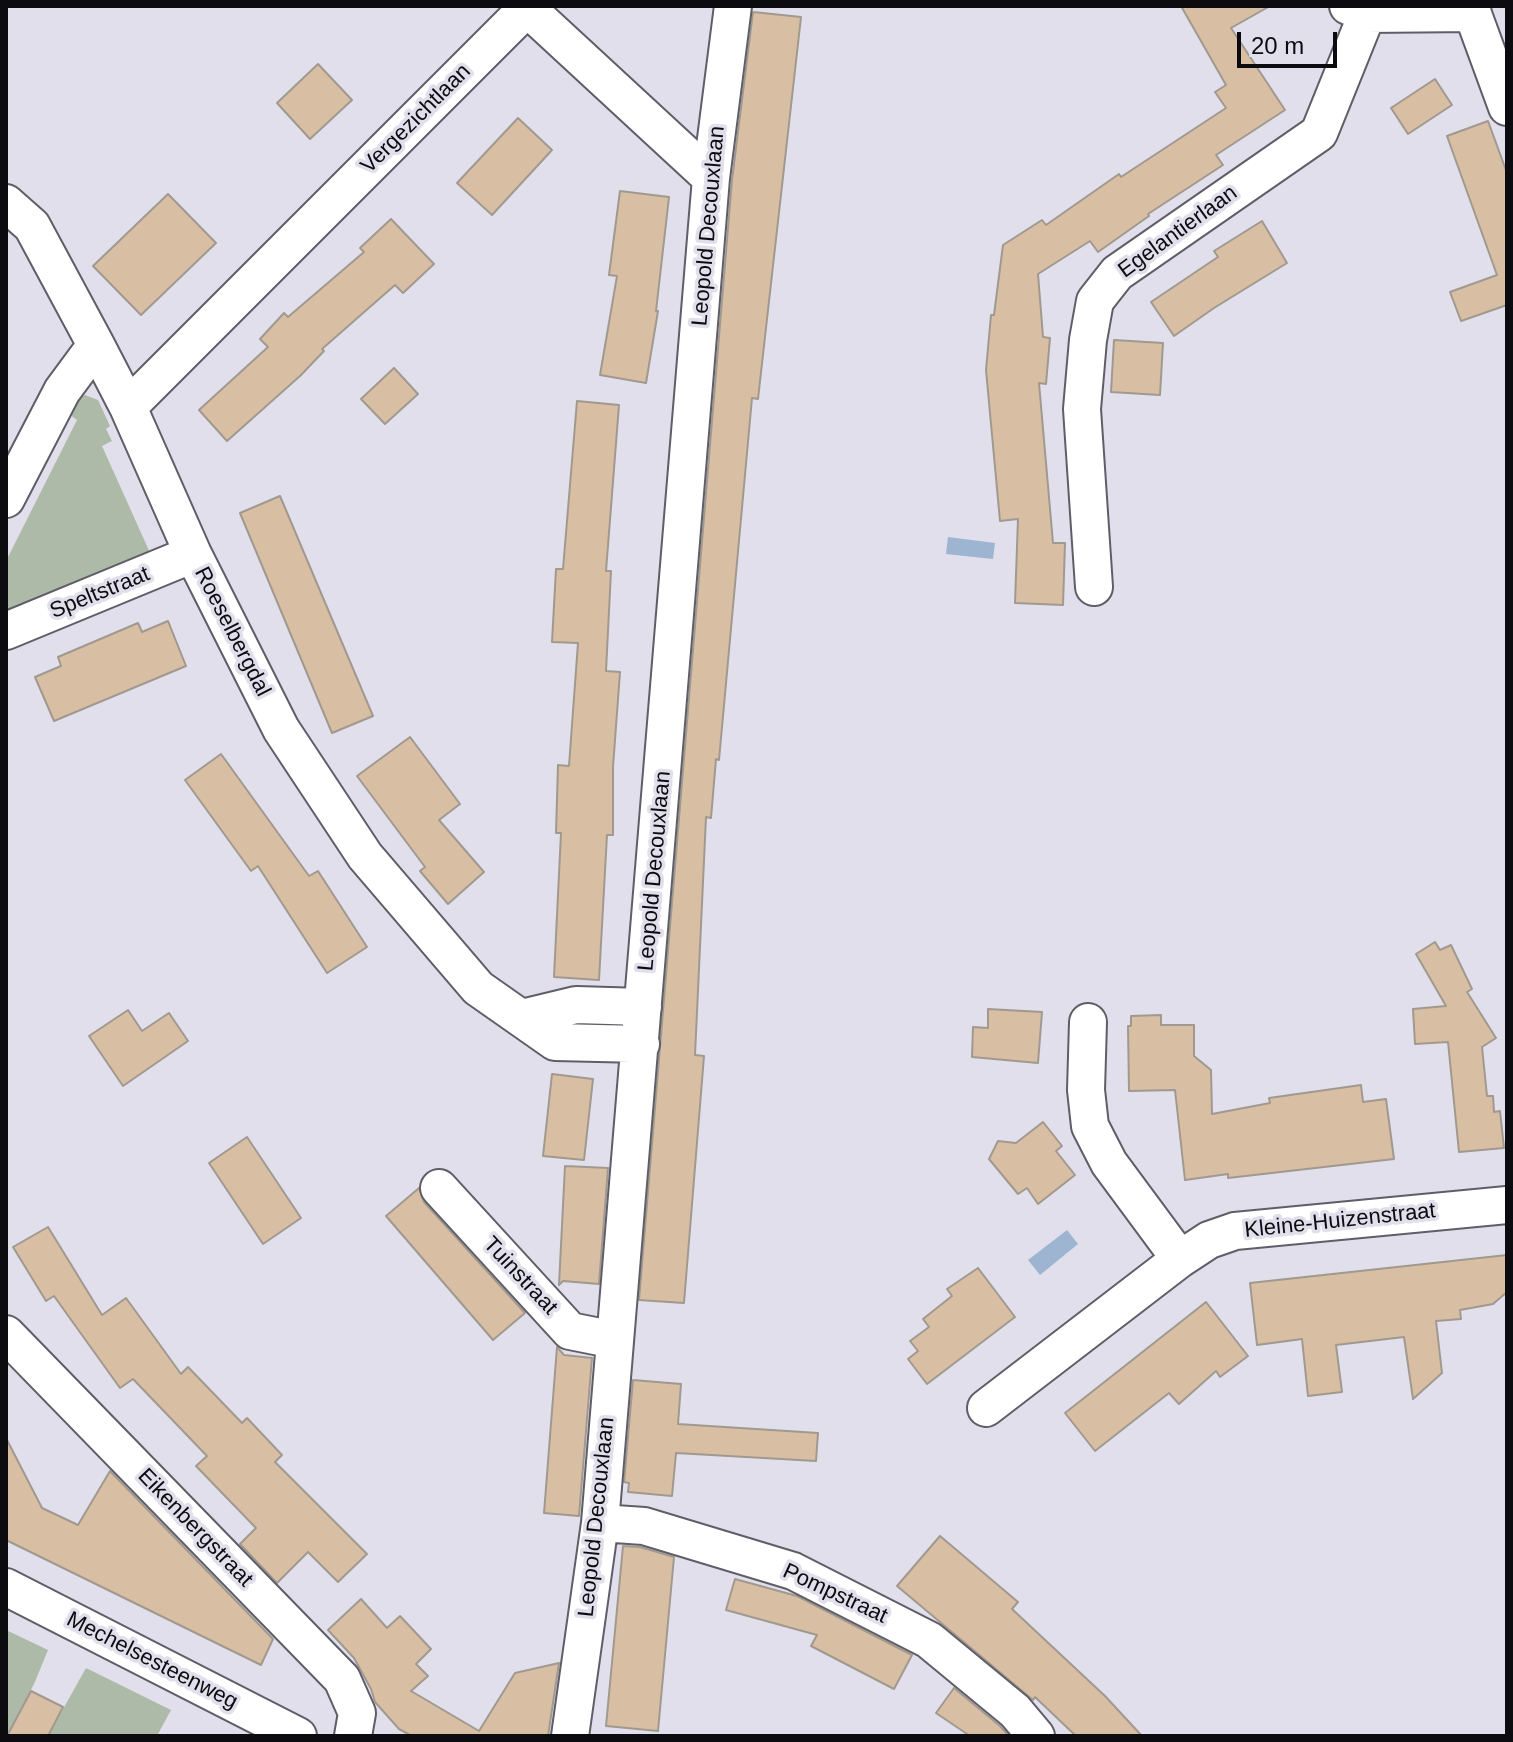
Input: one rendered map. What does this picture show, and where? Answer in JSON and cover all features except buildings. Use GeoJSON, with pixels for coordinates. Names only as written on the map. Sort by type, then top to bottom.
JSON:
{"type":"FeatureCollection","features":[{"type":"Feature","properties":{"kind":"street","name":"Leopold Decouxlaan"},"geometry":{"type":"LineString","coordinates":[[570,1736],[600,1523],[711,178],[733,6]]}},
{"type":"Feature","properties":{"kind":"street","name":"Vergezichtlaan"},"geometry":{"type":"LineString","coordinates":[[128,407],[527,8],[711,178]]}},
{"type":"Feature","properties":{"kind":"street"},"geometry":{"type":"LineString","coordinates":[[1358,10],[1471,9],[1507,107]]}},
{"type":"Feature","properties":{"kind":"street","name":"Egelantierlaan"},"geometry":{"type":"LineString","coordinates":[[1094,587],[1082,409],[1095,301],[1117,273],[1319,133],[1358,10]]}},
{"type":"Feature","properties":{"kind":"street","name":"Roeselbergdal"},"geometry":{"type":"LineString","coordinates":[[6,203],[32,226],[96,345],[128,407],[193,554],[281,729],[365,856],[478,988],[555,1042],[641,1044]]}},
{"type":"Feature","properties":{"kind":"street"},"geometry":{"type":"LineString","coordinates":[[6,499],[62,391],[96,345]]}},
{"type":"Feature","properties":{"kind":"street","name":"Speltstraat"},"geometry":{"type":"LineString","coordinates":[[6,631],[193,554]]}},
{"type":"Feature","properties":{"kind":"street"},"geometry":{"type":"LineString","coordinates":[[522,1018],[576,1005],[643,1007]]}},
{"type":"Feature","properties":{"kind":"street"},"geometry":{"type":"LineString","coordinates":[[1088,1022],[1086,1090],[1090,1126],[1109,1163],[1180,1259]]}},
{"type":"Feature","properties":{"kind":"street","name":"Tuinstraat"},"geometry":{"type":"LineString","coordinates":[[439,1188],[570,1331],[615,1340]]}},
{"type":"Feature","properties":{"kind":"street","name":"Kleine-Huizenstraat"},"geometry":{"type":"LineString","coordinates":[[986,1408],[1209,1240],[1235,1231],[1507,1205]]}},
{"type":"Feature","properties":{"kind":"street","name":"Eikenbergstraat"},"geometry":{"type":"LineString","coordinates":[[6,1334],[342,1679],[357,1713],[353,1736]]}},
{"type":"Feature","properties":{"kind":"street","name":"Pompstraat"},"geometry":{"type":"LineString","coordinates":[[600,1523],[644,1526],[793,1571],[929,1640],[1015,1711],[1036,1736]]}},
{"type":"Feature","properties":{"kind":"street","name":"Mechelsesteenweg"},"geometry":{"type":"LineString","coordinates":[[6,1587],[298,1736]]}},
{"type":"Feature","properties":{"kind":"green space"},"geometry":{"type":"Polygon","coordinates":[[[85,395],[98,400],[110,426],[106,429],[112,441],[102,446],[151,555],[6,615],[6,561],[77,420],[69,414],[79,398],[85,395]]]}},
{"type":"Feature","properties":{"kind":"green space"},"geometry":{"type":"Polygon","coordinates":[[[6,1630],[48,1650],[7,1736],[6,1630]]]}},
{"type":"Feature","properties":{"kind":"green space"},"geometry":{"type":"Polygon","coordinates":[[[86,1668],[171,1710],[157,1736],[48,1736],[86,1668]]]}},
{"type":"Feature","properties":{"kind":"water"},"geometry":{"type":"Polygon","coordinates":[[[948,537],[995,543],[993,559],[946,554],[948,537]]]}},
{"type":"Feature","properties":{"kind":"water"},"geometry":{"type":"Polygon","coordinates":[[[1067,1230],[1078,1244],[1040,1275],[1028,1260],[1067,1230]]]}}]}
